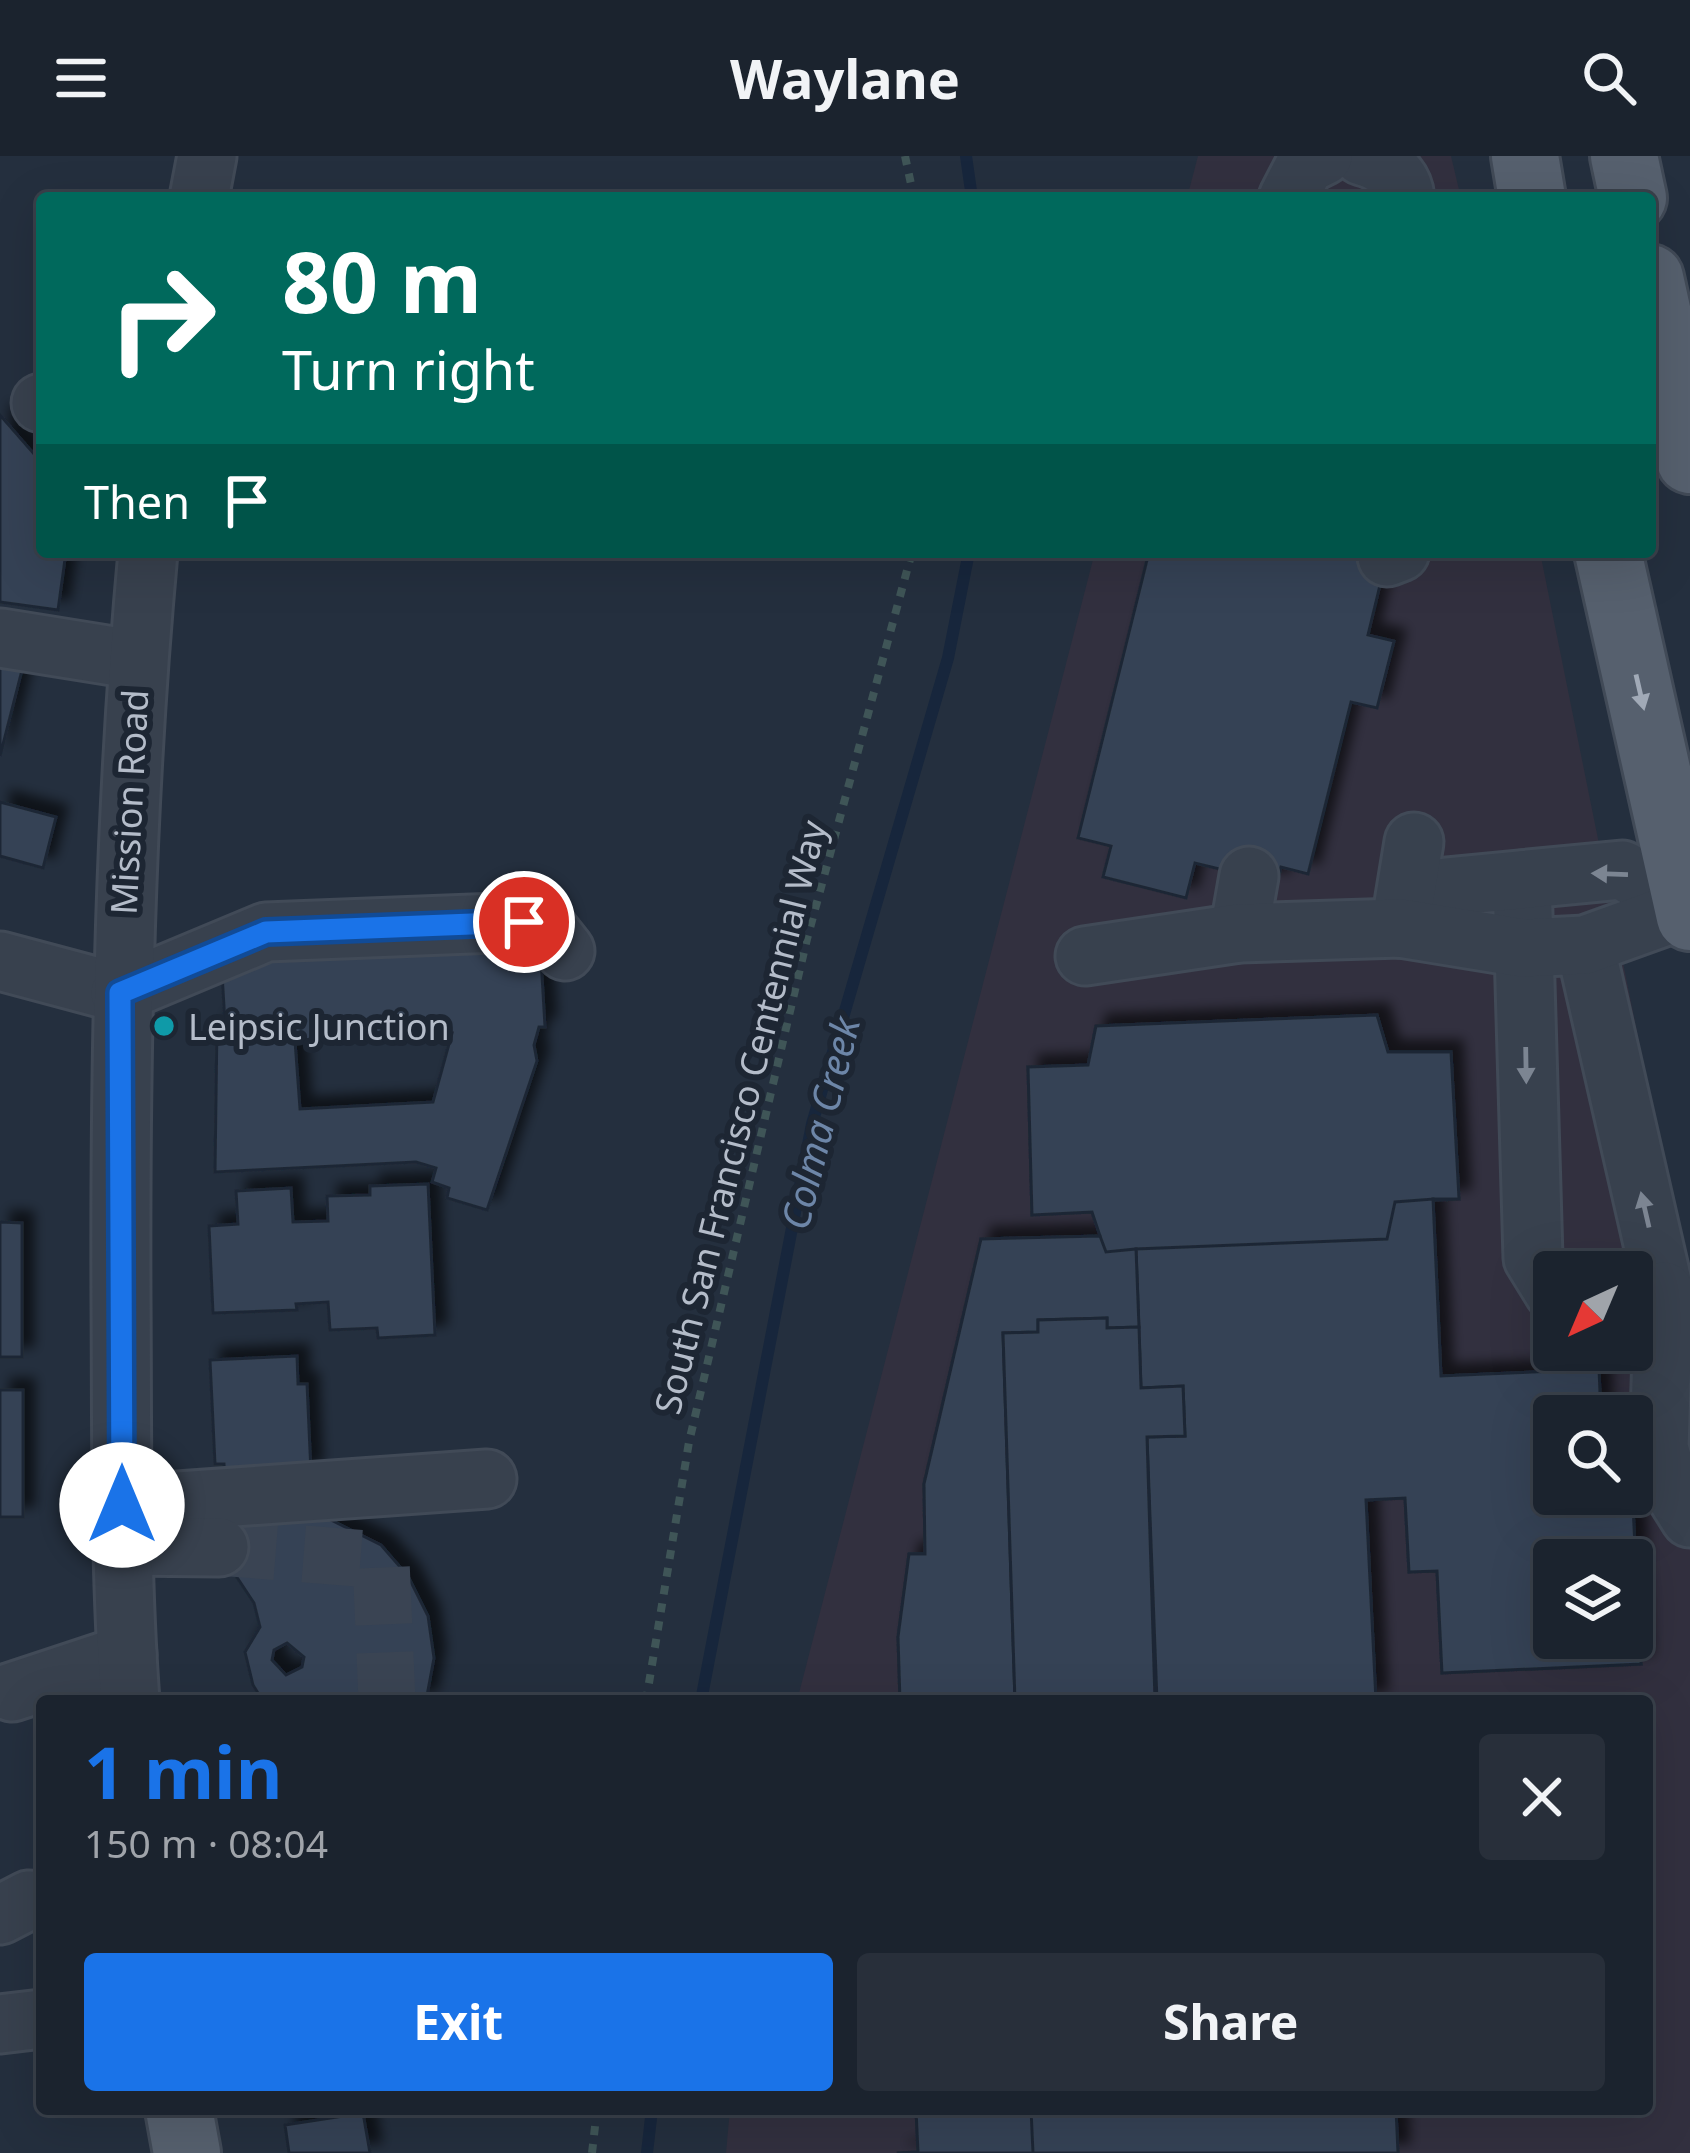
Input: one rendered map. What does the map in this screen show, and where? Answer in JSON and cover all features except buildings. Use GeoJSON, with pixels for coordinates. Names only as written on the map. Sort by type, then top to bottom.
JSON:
{"type":"FeatureCollection","features":[{"type":"Feature","properties":{"kind":"main road"},"geometry":{"type":"LineString","coordinates":[[1525,156],[1531,192]]}},
{"type":"Feature","properties":{"kind":"main road"},"geometry":{"type":"LineString","coordinates":[[1624,156],[1632,192]]}},
{"type":"Feature","properties":{"kind":"main road"},"geometry":{"type":"LineString","coordinates":[[1656,305],[1690,460]]}},
{"type":"Feature","properties":{"kind":"main road"},"geometry":{"type":"LineString","coordinates":[[1609,558],[1689,911]]}},
{"type":"Feature","properties":{"kind":"main road"},"geometry":{"type":"LineString","coordinates":[[180,2115],[187,2153]]}},
{"type":"Feature","properties":{"kind":"street"},"geometry":{"type":"LineString","coordinates":[[200,192],[207,156]]}},
{"type":"Feature","properties":{"kind":"street","name":"Mission Road"},"geometry":{"type":"LineString","coordinates":[[128,1677],[120,993],[147,558]]}},
{"type":"Feature","properties":{"kind":"street"},"geometry":{"type":"LineString","coordinates":[[1,638],[138,660]]}},
{"type":"Feature","properties":{"kind":"street"},"geometry":{"type":"LineString","coordinates":[[1400,928],[1414,842]]}},
{"type":"Feature","properties":{"kind":"street"},"geometry":{"type":"LineString","coordinates":[[1400,928],[1446,887],[1622,870],[1689,911]]}},
{"type":"Feature","properties":{"kind":"street"},"geometry":{"type":"LineString","coordinates":[[1239,933],[1249,876]]}},
{"type":"Feature","properties":{"kind":"street"},"geometry":{"type":"LineString","coordinates":[[1522,880],[1533,1258]]}},
{"type":"Feature","properties":{"kind":"street"},"geometry":{"type":"LineString","coordinates":[[1084,956],[1239,933],[1400,928],[1523,948],[1585,945],[1689,911]]}},
{"type":"Feature","properties":{"kind":"street"},"geometry":{"type":"LineString","coordinates":[[0,962],[120,993],[266,932],[524,922],[546,927],[566,951]]}},
{"type":"Feature","properties":{"kind":"street"},"geometry":{"type":"LineString","coordinates":[[1585,945],[1640,1251]]}},
{"type":"Feature","properties":{"kind":"street"},"geometry":{"type":"LineString","coordinates":[[1653,1365],[1659,1448],[1670,1486],[1690,1518]]}},
{"type":"Feature","properties":{"kind":"street"},"geometry":{"type":"LineString","coordinates":[[123,1526],[487,1479]]}},
{"type":"Feature","properties":{"kind":"street"},"geometry":{"type":"LineString","coordinates":[[123,1526],[219,1547]]}},
{"type":"Feature","properties":{"kind":"street"},"geometry":{"type":"LineString","coordinates":[[12,1692],[128,1677]]}},
{"type":"Feature","properties":{"kind":"street"},"geometry":{"type":"LineString","coordinates":[[0,2024],[36,2021]]}},
{"type":"Feature","properties":{"kind":"path"},"geometry":{"type":"LineString","coordinates":[[905,156],[913,192]]}},
{"type":"Feature","properties":{"kind":"path","name":"South San Francisco Centennial Way"},"geometry":{"type":"LineString","coordinates":[[647,1695],[694,1419],[807,939],[910,558]]}},
{"type":"Feature","properties":{"kind":"path"},"geometry":{"type":"LineString","coordinates":[[592,2153],[596,2115]]}},
{"type":"Feature","properties":{"kind":"shaded area"},"geometry":{"type":"Polygon","coordinates":[[[1198,156],[1451,156],[1460,192],[1189,192],[1198,156]]]}},
{"type":"Feature","properties":{"kind":"shaded area"},"geometry":{"type":"Polygon","coordinates":[[[1093,558],[1541,558],[1690,1294],[1690,2153],[726,2153],[729,2115],[1653,2115],[1653,1695],[799,1695],[1093,558]]]}},
{"type":"Feature","properties":{"kind":"waterway","name":"Colma Creek"},"geometry":{"type":"LineString","coordinates":[[966,156],[971,192]]}},
{"type":"Feature","properties":{"kind":"waterway","name":"Colma Creek"},"geometry":{"type":"LineString","coordinates":[[702,1695],[812,1124],[948,658],[968,558]]}},
{"type":"Feature","properties":{"kind":"waterway","name":"Colma Creek"},"geometry":{"type":"LineString","coordinates":[[647,2153],[651,2115]]}},
{"type":"Feature","properties":{"kind":"tunnel"},"geometry":{"type":"LineString","coordinates":[[219,1547],[381,1560],[387,1695]]}},
{"type":"Feature","properties":{"kind":"place","name":"Leipsic Junction"},"geometry":{"type":"Point","coordinates":[164,1026]}},
{"type":"Feature","properties":{"kind":"route"},"geometry":{"type":"LineString","coordinates":[[122,1505],[120,993],[266,932],[524,922]]}}]}
